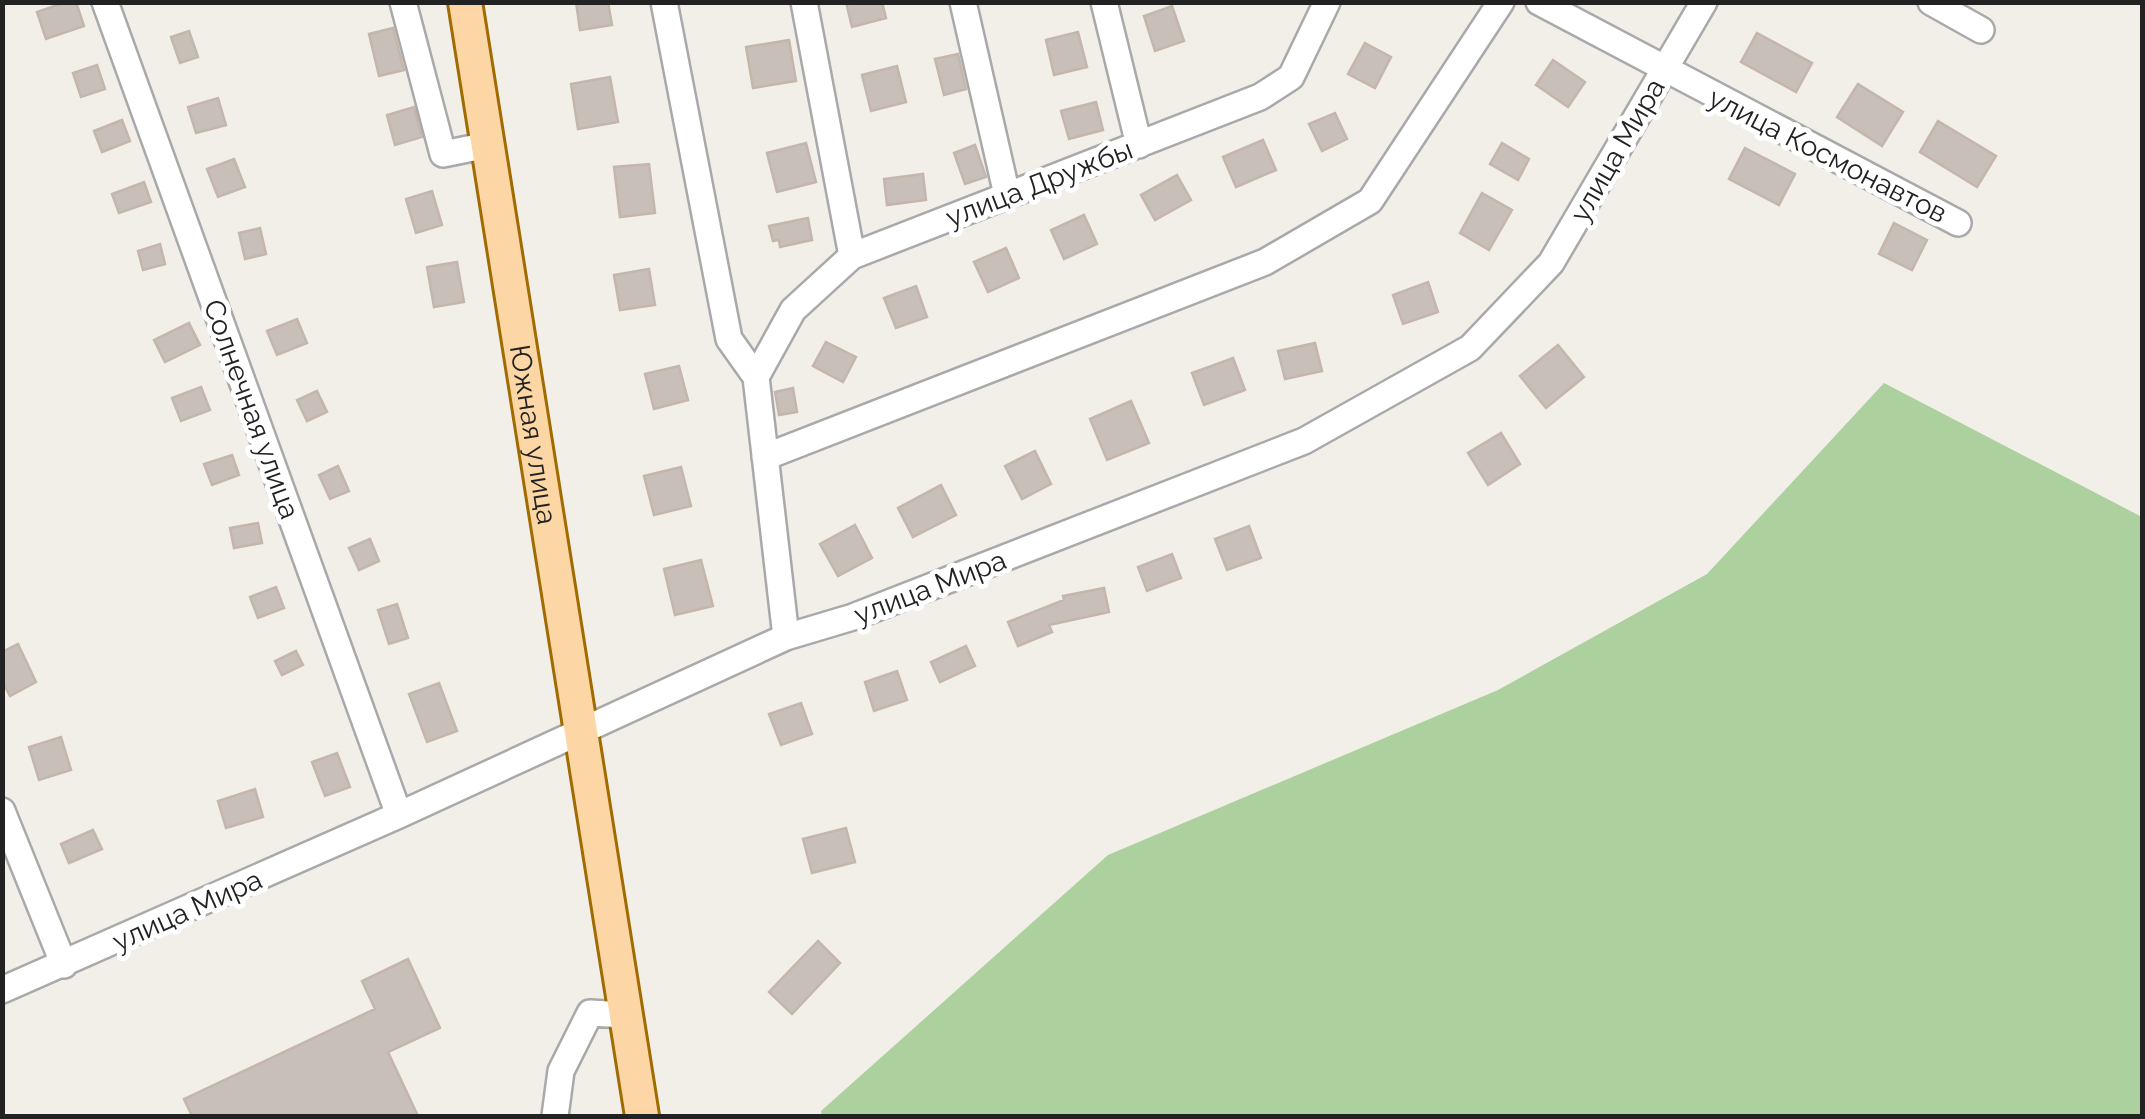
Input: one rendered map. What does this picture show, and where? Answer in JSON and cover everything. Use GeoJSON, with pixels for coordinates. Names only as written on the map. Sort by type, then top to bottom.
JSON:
{"type":"FeatureCollection","features":[{"type":"Feature","properties":{"kind":"main road","name":"Южная улица"},"geometry":{"type":"LineString","coordinates":[[465,2],[578,734],[642,1116]]}},
{"type":"Feature","properties":{"kind":"street","name":"Солнечная улица"},"geometry":{"type":"LineString","coordinates":[[105,2],[400,815]]}},
{"type":"Feature","properties":{"kind":"street"},"geometry":{"type":"LineString","coordinates":[[403,2],[443,154],[488,146]]}},
{"type":"Feature","properties":{"kind":"street"},"geometry":{"type":"LineString","coordinates":[[664,2],[729,339],[756,377],[786,637]]}},
{"type":"Feature","properties":{"kind":"street"},"geometry":{"type":"LineString","coordinates":[[804,2],[852,256]]}},
{"type":"Feature","properties":{"kind":"street"},"geometry":{"type":"LineString","coordinates":[[964,2],[1007,194]]}},
{"type":"Feature","properties":{"kind":"street"},"geometry":{"type":"LineString","coordinates":[[1104,2],[1138,145]]}},
{"type":"Feature","properties":{"kind":"street","name":"улица Дружбы"},"geometry":{"type":"LineString","coordinates":[[756,377],[793,310],[852,256],[1260,98],[1291,78],[1327,2]]}},
{"type":"Feature","properties":{"kind":"street"},"geometry":{"type":"LineString","coordinates":[[765,457],[1265,262],[1370,201],[1500,2]]}},
{"type":"Feature","properties":{"kind":"street","name":"улица Космонавтов"},"geometry":{"type":"LineString","coordinates":[[1539,2],[1958,223]]}},
{"type":"Feature","properties":{"kind":"street","name":"улица Мира"},"geometry":{"type":"LineString","coordinates":[[2,990],[400,815],[786,637],[853,617],[1304,441],[1470,348],[1552,262],[1704,2]]}},
{"type":"Feature","properties":{"kind":"street"},"geometry":{"type":"LineString","coordinates":[[1931,2],[1981,30]]}},
{"type":"Feature","properties":{"kind":"street"},"geometry":{"type":"LineString","coordinates":[[2,810],[64,965]]}},
{"type":"Feature","properties":{"kind":"street"},"geometry":{"type":"LineString","coordinates":[[555,1116],[561,1071],[590,1013],[625,1015]]}},
{"type":"Feature","properties":{"kind":"green space"},"geometry":{"type":"Polygon","coordinates":[[[1884,383],[2142,517],[2142,1116],[822,1116],[821,1111],[1108,855],[1498,690],[1707,574],[1884,383]]]}},
{"type":"Feature","properties":{"kind":"building"},"geometry":{"type":"Polygon","coordinates":[[[76,2],[84,26],[46,39],[37,12],[76,2]]]}},
{"type":"Feature","properties":{"kind":"building"},"geometry":{"type":"Polygon","coordinates":[[[576,2],[608,2],[612,25],[580,30],[576,2]]]}},
{"type":"Feature","properties":{"kind":"building"},"geometry":{"type":"Polygon","coordinates":[[[846,2],[882,2],[886,18],[852,27],[846,2]]]}},
{"type":"Feature","properties":{"kind":"building"},"geometry":{"type":"Polygon","coordinates":[[[1172,6],[1184,41],[1155,51],[1144,16],[1172,6]]]}},
{"type":"Feature","properties":{"kind":"building"},"geometry":{"type":"Polygon","coordinates":[[[393,28],[404,70],[379,76],[369,34],[393,28]]]}},
{"type":"Feature","properties":{"kind":"building"},"geometry":{"type":"Polygon","coordinates":[[[189,31],[198,57],[180,63],[171,37],[189,31]]]}},
{"type":"Feature","properties":{"kind":"building"},"geometry":{"type":"Polygon","coordinates":[[[1078,32],[1087,67],[1054,75],[1046,40],[1078,32]]]}},
{"type":"Feature","properties":{"kind":"building"},"geometry":{"type":"Polygon","coordinates":[[[1757,33],[1812,63],[1796,92],[1741,62],[1757,33]]]}},
{"type":"Feature","properties":{"kind":"building"},"geometry":{"type":"Polygon","coordinates":[[[789,40],[796,81],[753,88],[746,47],[789,40]]]}},
{"type":"Feature","properties":{"kind":"building"},"geometry":{"type":"Polygon","coordinates":[[[1365,43],[1391,57],[1375,88],[1348,74],[1365,43]]]}},
{"type":"Feature","properties":{"kind":"building"},"geometry":{"type":"Polygon","coordinates":[[[958,54],[966,89],[944,95],[935,59],[958,54]]]}},
{"type":"Feature","properties":{"kind":"building"},"geometry":{"type":"Polygon","coordinates":[[[1553,60],[1585,82],[1568,107],[1536,85],[1553,60]]]}},
{"type":"Feature","properties":{"kind":"building"},"geometry":{"type":"Polygon","coordinates":[[[97,65],[105,89],[81,97],[73,73],[97,65]]]}},
{"type":"Feature","properties":{"kind":"building"},"geometry":{"type":"Polygon","coordinates":[[[897,66],[906,102],[871,111],[862,75],[897,66]]]}},
{"type":"Feature","properties":{"kind":"building"},"geometry":{"type":"Polygon","coordinates":[[[610,77],[618,122],[578,129],[571,84],[610,77]]]}},
{"type":"Feature","properties":{"kind":"building"},"geometry":{"type":"Polygon","coordinates":[[[1858,84],[1903,112],[1882,146],[1837,117],[1858,84]]]}},
{"type":"Feature","properties":{"kind":"building"},"geometry":{"type":"Polygon","coordinates":[[[218,98],[226,125],[196,133],[188,107],[218,98]]]}},
{"type":"Feature","properties":{"kind":"building"},"geometry":{"type":"Polygon","coordinates":[[[1096,102],[1103,130],[1069,139],[1061,111],[1096,102]]]}},
{"type":"Feature","properties":{"kind":"building"},"geometry":{"type":"Polygon","coordinates":[[[414,107],[422,137],[395,145],[387,115],[414,107]]]}},
{"type":"Feature","properties":{"kind":"building"},"geometry":{"type":"Polygon","coordinates":[[[1335,113],[1347,139],[1322,151],[1309,124],[1335,113]]]}},
{"type":"Feature","properties":{"kind":"building"},"geometry":{"type":"Polygon","coordinates":[[[122,120],[130,141],[102,152],[94,131],[122,120]]]}},
{"type":"Feature","properties":{"kind":"building"},"geometry":{"type":"Polygon","coordinates":[[[1938,121],[1996,156],[1977,187],[1920,152],[1938,121]]]}},
{"type":"Feature","properties":{"kind":"building"},"geometry":{"type":"Polygon","coordinates":[[[1263,140],[1276,170],[1236,187],[1223,157],[1263,140]]]}},
{"type":"Feature","properties":{"kind":"building"},"geometry":{"type":"Polygon","coordinates":[[[806,143],[816,182],[777,192],[767,153],[806,143]]]}},
{"type":"Feature","properties":{"kind":"building"},"geometry":{"type":"Polygon","coordinates":[[[1502,143],[1529,159],[1518,180],[1490,164],[1502,143]]]}},
{"type":"Feature","properties":{"kind":"building"},"geometry":{"type":"Polygon","coordinates":[[[975,145],[986,177],[965,184],[954,153],[975,145]]]}},
{"type":"Feature","properties":{"kind":"building"},"geometry":{"type":"Polygon","coordinates":[[[1745,148],[1795,174],[1779,205],[1729,179],[1745,148]]]}},
{"type":"Feature","properties":{"kind":"building"},"geometry":{"type":"Polygon","coordinates":[[[234,159],[245,187],[218,197],[207,169],[234,159]]]}},
{"type":"Feature","properties":{"kind":"building"},"geometry":{"type":"Polygon","coordinates":[[[649,164],[655,213],[620,217],[614,167],[649,164]]]}},
{"type":"Feature","properties":{"kind":"building"},"geometry":{"type":"Polygon","coordinates":[[[923,174],[926,200],[887,205],[884,179],[923,174]]]}},
{"type":"Feature","properties":{"kind":"building"},"geometry":{"type":"Polygon","coordinates":[[[1177,175],[1191,200],[1155,220],[1141,195],[1177,175]]]}},
{"type":"Feature","properties":{"kind":"building"},"geometry":{"type":"Polygon","coordinates":[[[144,182],[151,202],[119,213],[112,194],[144,182]]]}},
{"type":"Feature","properties":{"kind":"building"},"geometry":{"type":"Polygon","coordinates":[[[432,191],[442,225],[416,233],[406,199],[432,191]]]}},
{"type":"Feature","properties":{"kind":"building"},"geometry":{"type":"Polygon","coordinates":[[[1482,193],[1512,210],[1489,250],[1460,233],[1482,193]]]}},
{"type":"Feature","properties":{"kind":"building"},"geometry":{"type":"Polygon","coordinates":[[[1084,215],[1097,244],[1064,259],[1051,230],[1084,215]]]}},
{"type":"Feature","properties":{"kind":"building"},"geometry":{"type":"Polygon","coordinates":[[[808,218],[812,240],[780,247],[779,240],[773,241],[769,226],[808,218]]]}},
{"type":"Feature","properties":{"kind":"building"},"geometry":{"type":"Polygon","coordinates":[[[1894,223],[1927,240],[1912,270],[1879,254],[1894,223]]]}},
{"type":"Feature","properties":{"kind":"building"},"geometry":{"type":"Polygon","coordinates":[[[260,228],[266,254],[245,259],[239,233],[260,228]]]}},
{"type":"Feature","properties":{"kind":"building"},"geometry":{"type":"Polygon","coordinates":[[[160,244],[165,264],[143,270],[138,251],[160,244]]]}},
{"type":"Feature","properties":{"kind":"building"},"geometry":{"type":"Polygon","coordinates":[[[1006,248],[1019,278],[988,292],[974,262],[1006,248]]]}},
{"type":"Feature","properties":{"kind":"building"},"geometry":{"type":"Polygon","coordinates":[[[457,262],[464,302],[434,307],[427,267],[457,262]]]}},
{"type":"Feature","properties":{"kind":"building"},"geometry":{"type":"Polygon","coordinates":[[[649,269],[655,305],[620,310],[614,275],[649,269]]]}},
{"type":"Feature","properties":{"kind":"building"},"geometry":{"type":"Polygon","coordinates":[[[1428,282],[1438,312],[1403,324],[1393,295],[1428,282]]]}},
{"type":"Feature","properties":{"kind":"building"},"geometry":{"type":"Polygon","coordinates":[[[916,286],[927,317],[896,328],[884,298],[916,286]]]}},
{"type":"Feature","properties":{"kind":"building"},"geometry":{"type":"Polygon","coordinates":[[[297,319],[307,343],[277,355],[267,331],[297,319]]]}},
{"type":"Feature","properties":{"kind":"building"},"geometry":{"type":"Polygon","coordinates":[[[189,323],[200,345],[165,362],[154,340],[189,323]]]}},
{"type":"Feature","properties":{"kind":"building"},"geometry":{"type":"Polygon","coordinates":[[[826,342],[856,357],[843,382],[813,366],[826,342]]]}},
{"type":"Feature","properties":{"kind":"building"},"geometry":{"type":"Polygon","coordinates":[[[1315,343],[1322,371],[1285,379],[1278,351],[1315,343]]]}},
{"type":"Feature","properties":{"kind":"building"},"geometry":{"type":"Polygon","coordinates":[[[1558,345],[1584,377],[1546,408],[1520,376],[1558,345]]]}},
{"type":"Feature","properties":{"kind":"building"},"geometry":{"type":"Polygon","coordinates":[[[1233,358],[1245,390],[1204,405],[1192,373],[1233,358]]]}},
{"type":"Feature","properties":{"kind":"building"},"geometry":{"type":"Polygon","coordinates":[[[679,366],[688,400],[654,409],[645,374],[679,366]]]}},
{"type":"Feature","properties":{"kind":"building"},"geometry":{"type":"Polygon","coordinates":[[[201,387],[210,410],[181,421],[172,398],[201,387]]]}},
{"type":"Feature","properties":{"kind":"building"},"geometry":{"type":"Polygon","coordinates":[[[793,388],[797,412],[779,415],[775,392],[793,388]]]}},
{"type":"Feature","properties":{"kind":"building"},"geometry":{"type":"Polygon","coordinates":[[[317,391],[327,412],[307,421],[297,400],[317,391]]]}},
{"type":"Feature","properties":{"kind":"building"},"geometry":{"type":"Polygon","coordinates":[[[1131,401],[1149,443],[1107,460],[1090,419],[1131,401]]]}},
{"type":"Feature","properties":{"kind":"building"},"geometry":{"type":"Polygon","coordinates":[[[1501,433],[1520,464],[1488,485],[1468,453],[1501,433]]]}},
{"type":"Feature","properties":{"kind":"building"},"geometry":{"type":"Polygon","coordinates":[[[1035,451],[1051,484],[1022,499],[1005,466],[1035,451]]]}},
{"type":"Feature","properties":{"kind":"building"},"geometry":{"type":"Polygon","coordinates":[[[232,455],[239,475],[212,485],[204,464],[232,455]]]}},
{"type":"Feature","properties":{"kind":"building"},"geometry":{"type":"Polygon","coordinates":[[[338,466],[349,491],[330,499],[319,475],[338,466]]]}},
{"type":"Feature","properties":{"kind":"building"},"geometry":{"type":"Polygon","coordinates":[[[681,467],[691,506],[654,515],[644,476],[681,467]]]}},
{"type":"Feature","properties":{"kind":"building"},"geometry":{"type":"Polygon","coordinates":[[[941,485],[956,515],[913,537],[898,508],[941,485]]]}},
{"type":"Feature","properties":{"kind":"building"},"geometry":{"type":"Polygon","coordinates":[[[258,523],[262,543],[234,548],[230,528],[258,523]]]}},
{"type":"Feature","properties":{"kind":"building"},"geometry":{"type":"Polygon","coordinates":[[[855,525],[872,558],[838,576],[820,544],[855,525]]]}},
{"type":"Feature","properties":{"kind":"building"},"geometry":{"type":"Polygon","coordinates":[[[1249,526],[1261,558],[1227,570],[1215,539],[1249,526]]]}},
{"type":"Feature","properties":{"kind":"building"},"geometry":{"type":"Polygon","coordinates":[[[370,539],[379,561],[359,570],[349,548],[370,539]]]}},
{"type":"Feature","properties":{"kind":"building"},"geometry":{"type":"Polygon","coordinates":[[[1172,554],[1181,578],[1147,591],[1138,567],[1172,554]]]}},
{"type":"Feature","properties":{"kind":"building"},"geometry":{"type":"Polygon","coordinates":[[[701,560],[713,606],[675,615],[664,569],[701,560]]]}},
{"type":"Feature","properties":{"kind":"building"},"geometry":{"type":"Polygon","coordinates":[[[276,587],[284,608],[258,618],[250,597],[276,587]]]}},
{"type":"Feature","properties":{"kind":"building"},"geometry":{"type":"Polygon","coordinates":[[[1104,588],[1109,612],[1049,625],[1052,632],[1018,646],[1008,622],[1064,600],[1063,596],[1104,588]]]}},
{"type":"Feature","properties":{"kind":"building"},"geometry":{"type":"Polygon","coordinates":[[[397,604],[408,638],[389,644],[378,610],[397,604]]]}},
{"type":"Feature","properties":{"kind":"building"},"geometry":{"type":"Polygon","coordinates":[[[18,644],[36,682],[10,696],[2,681],[2,652],[18,644]]]}},
{"type":"Feature","properties":{"kind":"building"},"geometry":{"type":"Polygon","coordinates":[[[966,646],[975,666],[940,682],[931,662],[966,646]]]}},
{"type":"Feature","properties":{"kind":"building"},"geometry":{"type":"Polygon","coordinates":[[[296,651],[303,665],[282,675],[275,661],[296,651]]]}},
{"type":"Feature","properties":{"kind":"building"},"geometry":{"type":"Polygon","coordinates":[[[897,671],[907,700],[874,711],[865,682],[897,671]]]}},
{"type":"Feature","properties":{"kind":"building"},"geometry":{"type":"Polygon","coordinates":[[[439,683],[457,731],[427,742],[409,694],[439,683]]]}},
{"type":"Feature","properties":{"kind":"building"},"geometry":{"type":"Polygon","coordinates":[[[801,703],[812,734],[781,745],[769,714],[801,703]]]}},
{"type":"Feature","properties":{"kind":"building"},"geometry":{"type":"Polygon","coordinates":[[[61,737],[71,770],[39,780],[29,747],[61,737]]]}},
{"type":"Feature","properties":{"kind":"building"},"geometry":{"type":"Polygon","coordinates":[[[337,753],[350,787],[325,796],[312,762],[337,753]]]}},
{"type":"Feature","properties":{"kind":"building"},"geometry":{"type":"Polygon","coordinates":[[[255,789],[263,817],[226,828],[218,801],[255,789]]]}},
{"type":"Feature","properties":{"kind":"building"},"geometry":{"type":"Polygon","coordinates":[[[846,828],[855,862],[812,873],[803,839],[846,828]]]}},
{"type":"Feature","properties":{"kind":"building"},"geometry":{"type":"Polygon","coordinates":[[[93,830],[102,849],[69,863],[61,844],[93,830]]]}},
{"type":"Feature","properties":{"kind":"building"},"geometry":{"type":"Polygon","coordinates":[[[818,941],[840,963],[792,1014],[769,992],[818,941]]]}},
{"type":"Feature","properties":{"kind":"building"},"geometry":{"type":"Polygon","coordinates":[[[408,959],[440,1028],[388,1052],[418,1116],[192,1116],[184,1099],[375,1009],[362,981],[408,959]]]}}]}
